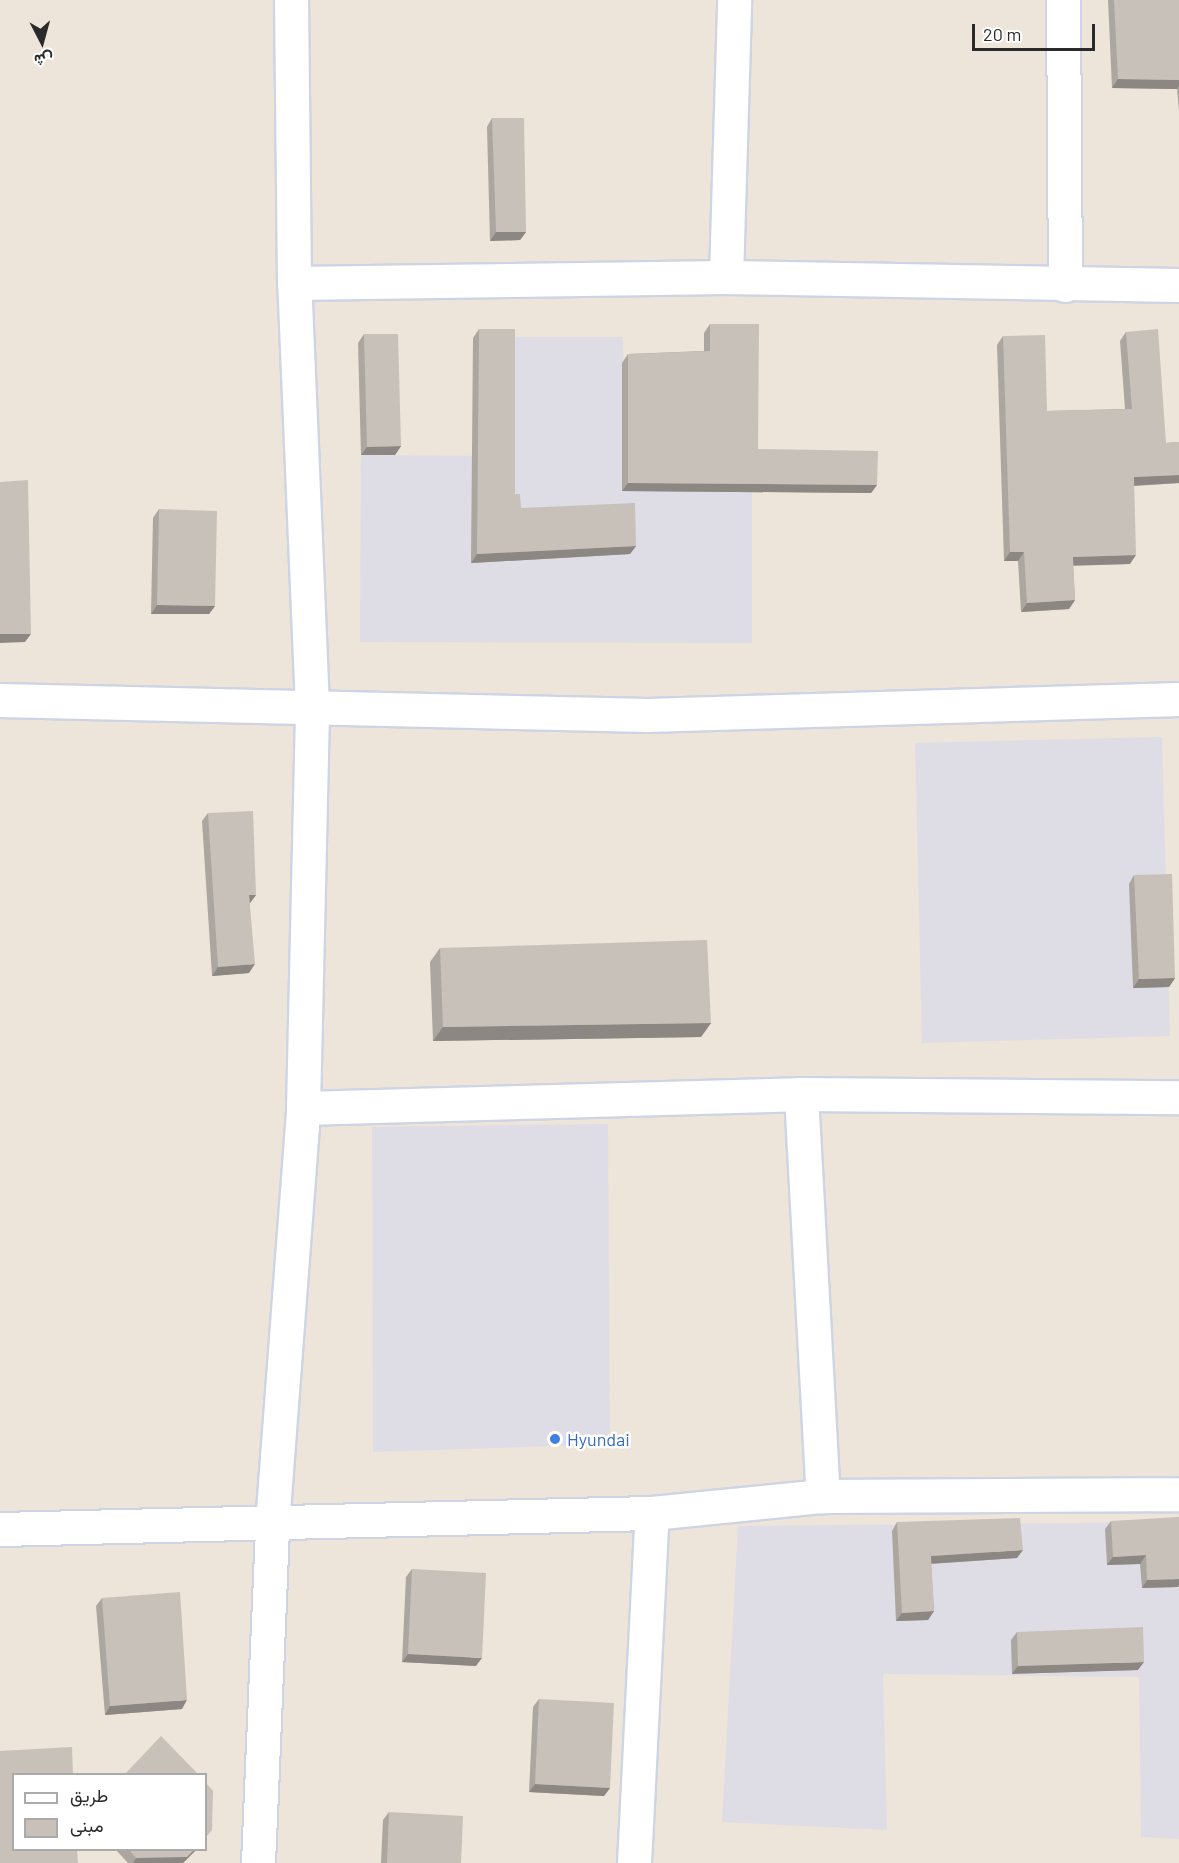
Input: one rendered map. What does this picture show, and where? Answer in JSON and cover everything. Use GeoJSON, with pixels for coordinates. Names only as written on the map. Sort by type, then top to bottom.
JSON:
{"type":"FeatureCollection","features":[{"type":"Feature","properties":{"kind":"street"},"geometry":{"type":"LineString","coordinates":[[258,1863],[272,1524],[303,1108],[312,707],[294,283],[291,0]]}},
{"type":"Feature","properties":{"kind":"street"},"geometry":{"type":"LineString","coordinates":[[726,278],[734,0]]}},
{"type":"Feature","properties":{"kind":"street"},"geometry":{"type":"LineString","coordinates":[[1063,0],[1065,285]]}},
{"type":"Feature","properties":{"kind":"street"},"geometry":{"type":"LineString","coordinates":[[294,283],[726,278],[1179,285]]}},
{"type":"Feature","properties":{"kind":"street"},"geometry":{"type":"LineString","coordinates":[[0,700],[647,715],[1179,699]]}},
{"type":"Feature","properties":{"kind":"street"},"geometry":{"type":"LineString","coordinates":[[303,1108],[801,1094],[1179,1097]]}},
{"type":"Feature","properties":{"kind":"street"},"geometry":{"type":"LineString","coordinates":[[801,1094],[823,1496]]}},
{"type":"Feature","properties":{"kind":"street"},"geometry":{"type":"LineString","coordinates":[[0,1528],[272,1524],[652,1513],[823,1496],[1179,1494]]}},
{"type":"Feature","properties":{"kind":"street"},"geometry":{"type":"LineString","coordinates":[[634,1863],[652,1513]]}},
{"type":"Feature","properties":{"kind":"shaded area"},"geometry":{"type":"Polygon","coordinates":[[[509,337],[623,337],[624,409],[752,492],[752,643],[360,642],[361,455],[473,456],[509,337]]]}},
{"type":"Feature","properties":{"kind":"shaded area"},"geometry":{"type":"Polygon","coordinates":[[[1162,737],[1170,1036],[922,1043],[915,743],[1162,737]]]}},
{"type":"Feature","properties":{"kind":"shaded area"},"geometry":{"type":"Polygon","coordinates":[[[608,1124],[610,1444],[373,1452],[372,1127],[608,1124]]]}},
{"type":"Feature","properties":{"kind":"shaded area"},"geometry":{"type":"Polygon","coordinates":[[[1179,1522],[1179,1839],[1141,1837],[1139,1677],[883,1674],[887,1830],[722,1822],[738,1526],[1179,1522]]]}},
{"type":"Feature","properties":{"kind":"building"},"geometry":{"type":"Polygon","coordinates":[[[1114,0],[1179,0],[1179,80],[1118,79],[1114,0]]]}},
{"type":"Feature","properties":{"kind":"building"},"geometry":{"type":"Polygon","coordinates":[[[492,118],[524,118],[526,232],[496,232],[492,118]]]}},
{"type":"Feature","properties":{"kind":"building"},"geometry":{"type":"Polygon","coordinates":[[[710,324],[759,324],[758,449],[878,451],[877,485],[628,483],[628,354],[710,351],[710,324]]]}},
{"type":"Feature","properties":{"kind":"building"},"geometry":{"type":"Polygon","coordinates":[[[479,329],[515,329],[515,494],[520,494],[521,508],[635,503],[636,546],[477,554],[479,329]]]}},
{"type":"Feature","properties":{"kind":"building"},"geometry":{"type":"Polygon","coordinates":[[[1158,329],[1166,443],[1179,442],[1179,475],[1134,477],[1136,555],[1073,557],[1075,600],[1027,603],[1024,552],[1010,552],[1003,336],[1045,335],[1047,411],[1132,409],[1126,332],[1158,329]]]}},
{"type":"Feature","properties":{"kind":"building"},"geometry":{"type":"Polygon","coordinates":[[[364,334],[398,334],[401,446],[367,447],[364,334]]]}},
{"type":"Feature","properties":{"kind":"building"},"geometry":{"type":"Polygon","coordinates":[[[28,480],[31,634],[0,634],[0,482],[28,480]]]}},
{"type":"Feature","properties":{"kind":"building"},"geometry":{"type":"Polygon","coordinates":[[[159,509],[217,511],[215,606],[157,605],[159,509]]]}},
{"type":"Feature","properties":{"kind":"building"},"geometry":{"type":"Polygon","coordinates":[[[253,811],[256,895],[249,895],[255,964],[218,967],[208,813],[253,811]]]}},
{"type":"Feature","properties":{"kind":"building"},"geometry":{"type":"Polygon","coordinates":[[[1172,874],[1175,978],[1139,979],[1134,875],[1172,874]]]}},
{"type":"Feature","properties":{"kind":"building"},"geometry":{"type":"Polygon","coordinates":[[[707,940],[711,1023],[443,1027],[440,948],[707,940]]]}},
{"type":"Feature","properties":{"kind":"building"},"geometry":{"type":"Polygon","coordinates":[[[1179,1517],[1179,1579],[1147,1580],[1146,1555],[1113,1557],[1111,1521],[1179,1517]]]}},
{"type":"Feature","properties":{"kind":"building"},"geometry":{"type":"Polygon","coordinates":[[[1020,1518],[1023,1550],[931,1556],[934,1611],[902,1613],[897,1522],[1020,1518]]]}},
{"type":"Feature","properties":{"kind":"building"},"geometry":{"type":"Polygon","coordinates":[[[412,1569],[486,1573],[482,1658],[408,1654],[412,1569]]]}},
{"type":"Feature","properties":{"kind":"building"},"geometry":{"type":"Polygon","coordinates":[[[180,1592],[187,1700],[110,1706],[102,1598],[180,1592]]]}},
{"type":"Feature","properties":{"kind":"building"},"geometry":{"type":"Polygon","coordinates":[[[1143,1627],[1144,1662],[1018,1666],[1017,1632],[1143,1627]]]}},
{"type":"Feature","properties":{"kind":"building"},"geometry":{"type":"Polygon","coordinates":[[[539,1699],[614,1703],[610,1788],[535,1784],[539,1699]]]}},
{"type":"Feature","properties":{"kind":"building"},"geometry":{"type":"Polygon","coordinates":[[[161,1736],[197,1773],[126,1773],[161,1736]]]}},
{"type":"Feature","properties":{"kind":"building"},"geometry":{"type":"Polygon","coordinates":[[[72,1747],[73,1773],[12,1773],[12,1851],[77,1851],[78,1863],[0,1863],[0,1751],[72,1747]]]}},
{"type":"Feature","properties":{"kind":"building"},"geometry":{"type":"Polygon","coordinates":[[[207,1784],[213,1791],[212,1830],[207,1836],[207,1784]]]}},
{"type":"Feature","properties":{"kind":"building"},"geometry":{"type":"Polygon","coordinates":[[[389,1812],[463,1816],[461,1863],[387,1863],[389,1812]]]}},
{"type":"Feature","properties":{"kind":"building"},"geometry":{"type":"Polygon","coordinates":[[[130,1851],[193,1851],[187,1857],[136,1858],[130,1851]]]}},
{"type":"Feature","properties":{"kind":"place","name":"Hyundai"},"geometry":{"type":"Point","coordinates":[555,1439]}}]}
